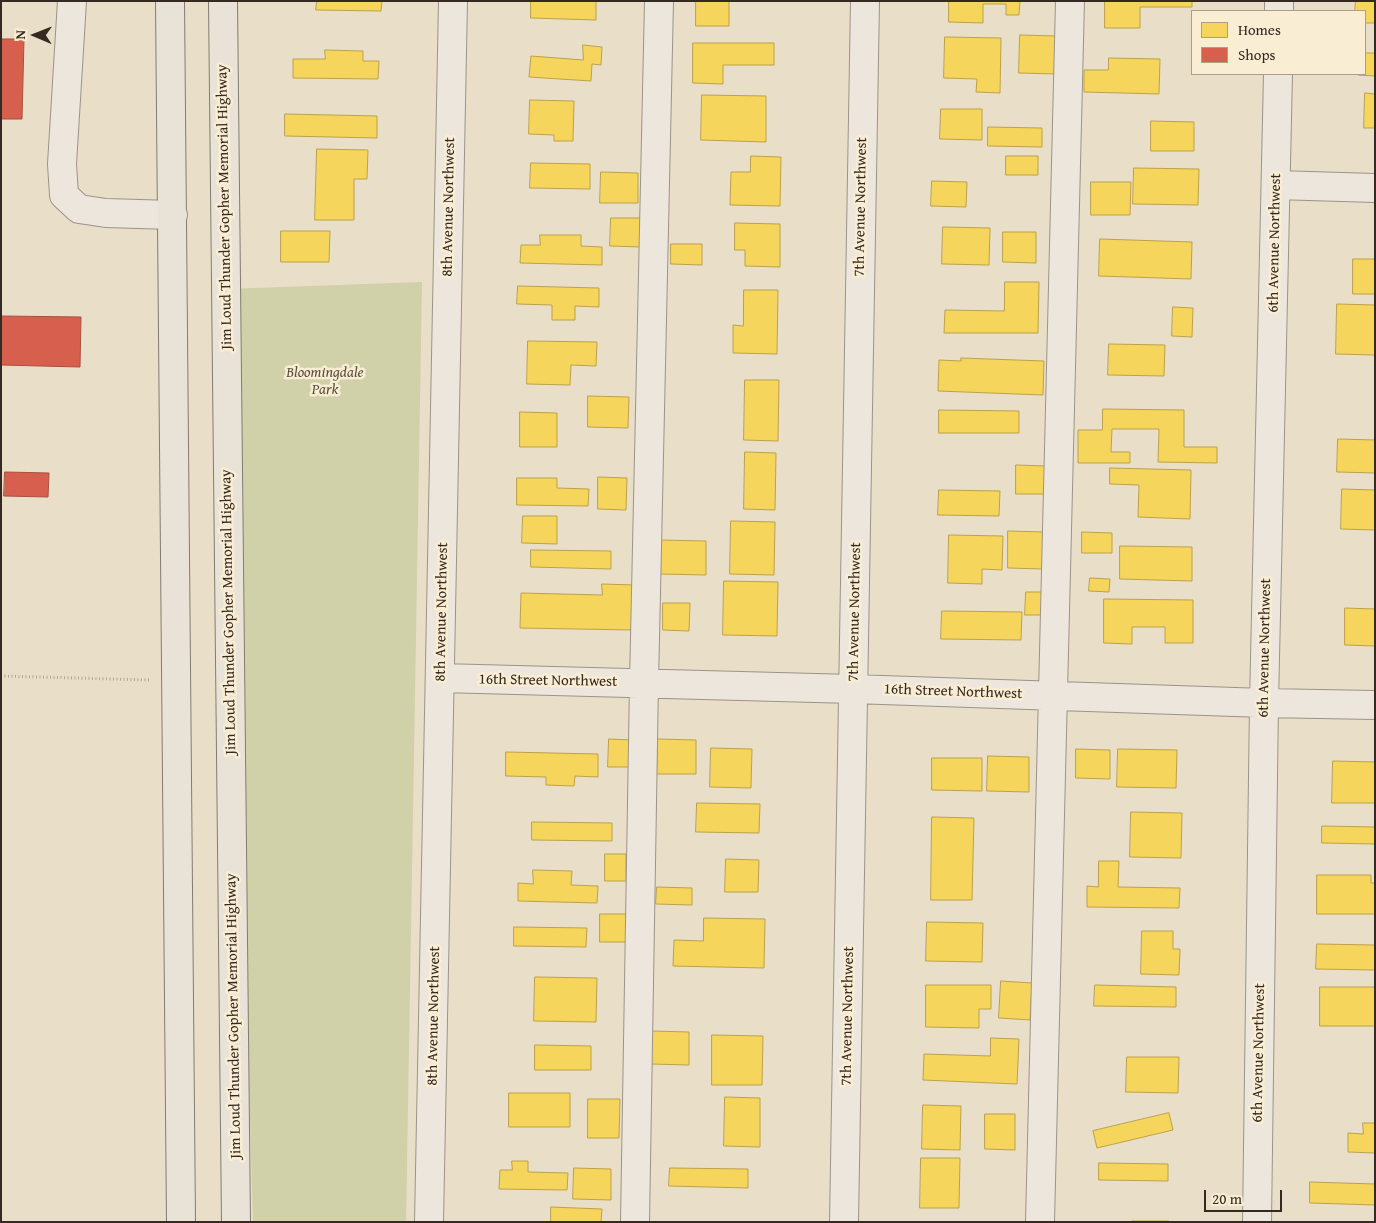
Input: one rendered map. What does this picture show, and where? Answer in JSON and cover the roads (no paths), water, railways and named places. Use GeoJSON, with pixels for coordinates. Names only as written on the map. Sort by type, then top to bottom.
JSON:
{"type":"FeatureCollection","features":[{"type":"Feature","properties":{"kind":"main road"},"geometry":{"type":"LineString","coordinates":[[170,1],[181,1222]]}},
{"type":"Feature","properties":{"kind":"main road","name":"Jim Loud Thunder Gopher Memorial Highway"},"geometry":{"type":"LineString","coordinates":[[223,1],[236,1222]]}},
{"type":"Feature","properties":{"kind":"street"},"geometry":{"type":"LineString","coordinates":[[72,1],[62,164],[64,194],[79,209],[106,213],[173,214]]}},
{"type":"Feature","properties":{"kind":"street","name":"8th Avenue Northwest"},"geometry":{"type":"LineString","coordinates":[[429,1222],[453,1]]}},
{"type":"Feature","properties":{"kind":"street"},"geometry":{"type":"LineString","coordinates":[[635,1222],[644,683],[659,1]]}},
{"type":"Feature","properties":{"kind":"street","name":"7th Avenue Northwest"},"geometry":{"type":"LineString","coordinates":[[844,1222],[865,1]]}},
{"type":"Feature","properties":{"kind":"street"},"geometry":{"type":"LineString","coordinates":[[1040,1222],[1070,1]]}},
{"type":"Feature","properties":{"kind":"street","name":"6th Avenue Northwest"},"geometry":{"type":"LineString","coordinates":[[1257,1222],[1264,703],[1278,75]]}},
{"type":"Feature","properties":{"kind":"street"},"geometry":{"type":"LineString","coordinates":[[1276,185],[1375,188]]}},
{"type":"Feature","properties":{"kind":"street","name":"16th Street Northwest"},"geometry":{"type":"LineString","coordinates":[[441,678],[853,689],[1264,703],[1375,704]]}},
{"type":"Feature","properties":{"kind":"park label","name":"Bloomingdale Park"},"geometry":{"type":"Point","coordinates":[325,382]}}]}
